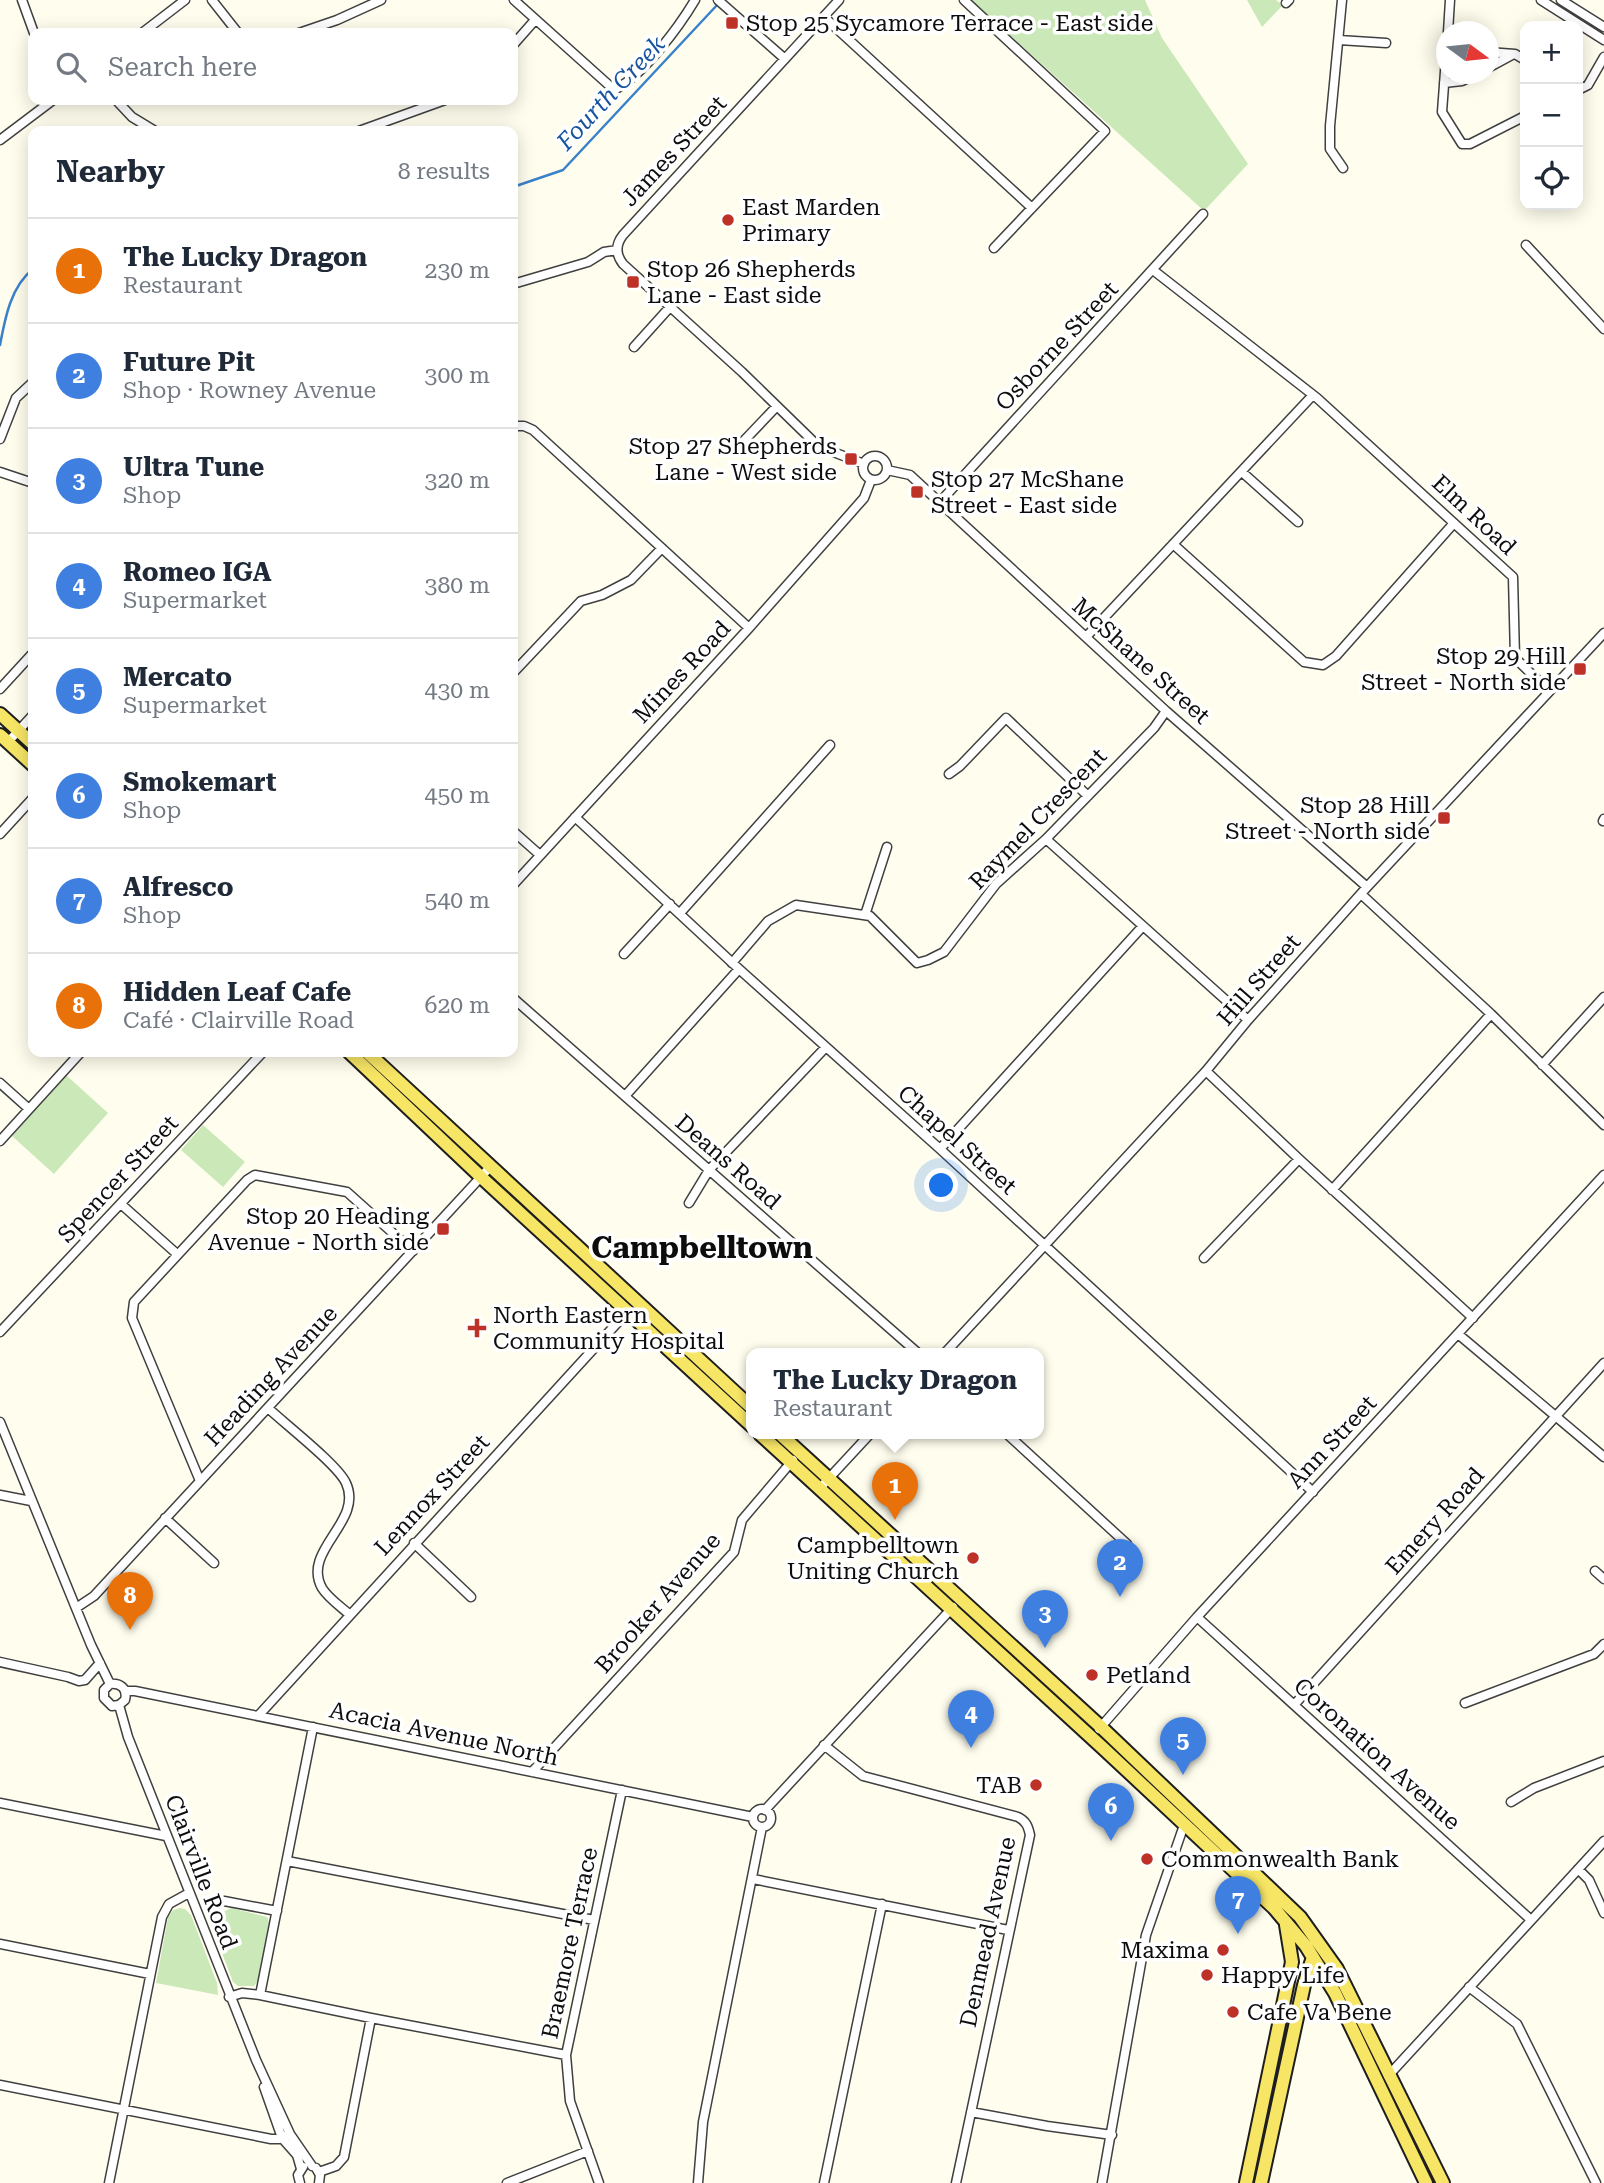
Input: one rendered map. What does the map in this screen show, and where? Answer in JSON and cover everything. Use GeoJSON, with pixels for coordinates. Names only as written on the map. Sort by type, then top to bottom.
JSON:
{"type":"FeatureCollection","features":[{"type":"Feature","properties":{"kind":"main road"},"geometry":{"type":"LineString","coordinates":[[0,713],[28,739]]}},
{"type":"Feature","properties":{"kind":"main road"},"geometry":{"type":"LineString","coordinates":[[4,738],[28,760]]}},
{"type":"Feature","properties":{"kind":"main road"},"geometry":{"type":"LineString","coordinates":[[362,1057],[481,1177],[746,1421]]}},
{"type":"Feature","properties":{"kind":"main road"},"geometry":{"type":"LineString","coordinates":[[363,1057],[491,1166],[746,1403]]}},
{"type":"Feature","properties":{"kind":"main road"},"geometry":{"type":"LineString","coordinates":[[765,1439],[1091,1737],[1337,1969],[1426,2183]]}},
{"type":"Feature","properties":{"kind":"main road"},"geometry":{"type":"LineString","coordinates":[[785,1439],[1101,1727],[1300,1917],[1318,1953]]}},
{"type":"Feature","properties":{"kind":"main road"},"geometry":{"type":"LineString","coordinates":[[1246,2183],[1287,1990],[1292,1954],[1285,1921]]}},
{"type":"Feature","properties":{"kind":"main road"},"geometry":{"type":"LineString","coordinates":[[1287,1990],[1304,1964],[1318,1953]]}},
{"type":"Feature","properties":{"kind":"main road"},"geometry":{"type":"LineString","coordinates":[[1261,2183],[1304,1985],[1318,1953]]}},
{"type":"Feature","properties":{"kind":"main road"},"geometry":{"type":"LineString","coordinates":[[1384,2079],[1443,2183]]}},
{"type":"Feature","properties":{"kind":"street"},"geometry":{"type":"LineString","coordinates":[[22,0],[32,28]]}},
{"type":"Feature","properties":{"kind":"street"},"geometry":{"type":"LineString","coordinates":[[149,28],[185,0]]}},
{"type":"Feature","properties":{"kind":"street"},"geometry":{"type":"LineString","coordinates":[[212,0],[234,28]]}},
{"type":"Feature","properties":{"kind":"street"},"geometry":{"type":"LineString","coordinates":[[314,28],[382,0]]}},
{"type":"Feature","properties":{"kind":"street"},"geometry":{"type":"LineString","coordinates":[[514,0],[616,89],[629,81],[681,24],[695,0]]}},
{"type":"Feature","properties":{"kind":"street","name":"James Street"},"geometry":{"type":"LineString","coordinates":[[617,250],[618,241],[623,235],[839,0]]}},
{"type":"Feature","properties":{"kind":"street"},"geometry":{"type":"LineString","coordinates":[[964,0],[1105,131],[994,248]]}},
{"type":"Feature","properties":{"kind":"street"},"geometry":{"type":"LineString","coordinates":[[1342,0],[1330,149],[1343,168]]}},
{"type":"Feature","properties":{"kind":"street"},"geometry":{"type":"LineString","coordinates":[[1449,21],[1450,0]]}},
{"type":"Feature","properties":{"kind":"street"},"geometry":{"type":"LineString","coordinates":[[1541,0],[1604,40]]}},
{"type":"Feature","properties":{"kind":"street"},"geometry":{"type":"LineString","coordinates":[[1560,0],[1604,27]]}},
{"type":"Feature","properties":{"kind":"street"},"geometry":{"type":"LineString","coordinates":[[720,2],[785,60]]}},
{"type":"Feature","properties":{"kind":"street"},"geometry":{"type":"LineString","coordinates":[[824,17],[1032,208]]}},
{"type":"Feature","properties":{"kind":"street"},"geometry":{"type":"LineString","coordinates":[[518,40],[536,20]]}},
{"type":"Feature","properties":{"kind":"street"},"geometry":{"type":"LineString","coordinates":[[1339,40],[1386,43]]}},
{"type":"Feature","properties":{"kind":"street"},"geometry":{"type":"LineString","coordinates":[[1499,53],[1520,57]]}},
{"type":"Feature","properties":{"kind":"street"},"geometry":{"type":"LineString","coordinates":[[1499,63],[1515,54]]}},
{"type":"Feature","properties":{"kind":"street"},"geometry":{"type":"LineString","coordinates":[[1583,88],[1588,85],[1604,57]]}},
{"type":"Feature","properties":{"kind":"street"},"geometry":{"type":"LineString","coordinates":[[1444,84],[1442,112],[1462,144],[1470,144],[1520,119]]}},
{"type":"Feature","properties":{"kind":"street"},"geometry":{"type":"LineString","coordinates":[[0,140],[46,105]]}},
{"type":"Feature","properties":{"kind":"street"},"geometry":{"type":"LineString","coordinates":[[121,105],[132,117],[147,126]]}},
{"type":"Feature","properties":{"kind":"street"},"geometry":{"type":"LineString","coordinates":[[373,126],[431,105]]}},
{"type":"Feature","properties":{"kind":"street","name":"Osborne Street"},"geometry":{"type":"LineString","coordinates":[[939,503],[1203,214]]}},
{"type":"Feature","properties":{"kind":"street"},"geometry":{"type":"LineString","coordinates":[[1526,245],[1604,329]]}},
{"type":"Feature","properties":{"kind":"street"},"geometry":{"type":"LineString","coordinates":[[518,283],[578,265],[597,258],[604,252],[617,250],[623,264],[818,446],[864,464]]}},
{"type":"Feature","properties":{"kind":"street","name":"Elm Road"},"geometry":{"type":"LineString","coordinates":[[1153,270],[1312,396],[1513,577],[1515,658],[1549,691]]}},
{"type":"Feature","properties":{"kind":"street"},"geometry":{"type":"LineString","coordinates":[[634,348],[670,307]]}},
{"type":"Feature","properties":{"kind":"street"},"geometry":{"type":"LineString","coordinates":[[0,439],[16,398],[28,387]]}},
{"type":"Feature","properties":{"kind":"street"},"geometry":{"type":"LineString","coordinates":[[1086,637],[1312,396]]}},
{"type":"Feature","properties":{"kind":"street"},"geometry":{"type":"LineString","coordinates":[[737,448],[777,406]]}},
{"type":"Feature","properties":{"kind":"street"},"geometry":{"type":"LineString","coordinates":[[518,426],[533,430],[749,628]]}},
{"type":"Feature","properties":{"kind":"street"},"geometry":{"type":"LineString","coordinates":[[876,456],[886,462],[887,470],[882,479],[871,480],[865,475],[864,464],[869,458],[876,456]]}},
{"type":"Feature","properties":{"kind":"street","name":"McShane Street"},"geometry":{"type":"LineString","coordinates":[[887,470],[909,475],[1364,890],[1604,1125]]}},
{"type":"Feature","properties":{"kind":"street"},"geometry":{"type":"LineString","coordinates":[[0,472],[28,481]]}},
{"type":"Feature","properties":{"kind":"street"},"geometry":{"type":"LineString","coordinates":[[1242,472],[1298,522]]}},
{"type":"Feature","properties":{"kind":"street","name":"Mines Road"},"geometry":{"type":"LineString","coordinates":[[518,879],[864,499],[871,480]]}},
{"type":"Feature","properties":{"kind":"street"},"geometry":{"type":"LineString","coordinates":[[1173,544],[1304,662],[1323,665],[1336,656],[1454,523]]}},
{"type":"Feature","properties":{"kind":"street"},"geometry":{"type":"LineString","coordinates":[[518,668],[581,601],[602,595],[631,580],[662,548]]}},
{"type":"Feature","properties":{"kind":"street","name":"Hill Street"},"geometry":{"type":"LineString","coordinates":[[950,1348],[1206,1071],[1364,890],[1604,633]]}},
{"type":"Feature","properties":{"kind":"street"},"geometry":{"type":"LineString","coordinates":[[0,689],[28,658]]}},
{"type":"Feature","properties":{"kind":"street","name":"Raymel Crescent"},"geometry":{"type":"LineString","coordinates":[[865,915],[870,916],[917,962],[944,952],[996,884],[1046,839],[1154,728],[1166,711]]}},
{"type":"Feature","properties":{"kind":"street"},"geometry":{"type":"LineString","coordinates":[[948,774],[960,766],[1006,718],[1088,796]]}},
{"type":"Feature","properties":{"kind":"street"},"geometry":{"type":"LineString","coordinates":[[4,738],[19,730],[28,721]]}},
{"type":"Feature","properties":{"kind":"street"},"geometry":{"type":"LineString","coordinates":[[680,913],[830,745]]}},
{"type":"Feature","properties":{"kind":"street"},"geometry":{"type":"LineString","coordinates":[[0,834],[28,803]]}},
{"type":"Feature","properties":{"kind":"street","name":"Chapel Street"},"geometry":{"type":"LineString","coordinates":[[575,817],[1313,1492]]}},
{"type":"Feature","properties":{"kind":"street"},"geometry":{"type":"LineString","coordinates":[[518,835],[540,855]]}},
{"type":"Feature","properties":{"kind":"street"},"geometry":{"type":"LineString","coordinates":[[1046,839],[1248,1020]]}},
{"type":"Feature","properties":{"kind":"street"},"geometry":{"type":"LineString","coordinates":[[625,1096],[735,966],[768,921],[796,905],[865,915],[887,847]]}},
{"type":"Feature","properties":{"kind":"street"},"geometry":{"type":"LineString","coordinates":[[624,954],[670,904]]}},
{"type":"Feature","properties":{"kind":"street"},"geometry":{"type":"LineString","coordinates":[[940,1149],[1142,927]]}},
{"type":"Feature","properties":{"kind":"street"},"geometry":{"type":"LineString","coordinates":[[1542,1065],[1604,997]]}},
{"type":"Feature","properties":{"kind":"street","name":"Deans Road"},"geometry":{"type":"LineString","coordinates":[[518,1002],[912,1348]]}},
{"type":"Feature","properties":{"kind":"street"},"geometry":{"type":"LineString","coordinates":[[1332,1189],[1491,1014]]}},
{"type":"Feature","properties":{"kind":"street"},"geometry":{"type":"LineString","coordinates":[[689,1203],[709,1170],[826,1047]]}},
{"type":"Feature","properties":{"kind":"street"},"geometry":{"type":"LineString","coordinates":[[0,1141],[76,1057]]}},
{"type":"Feature","properties":{"kind":"street","name":"Spencer Street"},"geometry":{"type":"LineString","coordinates":[[0,1332],[258,1057]]}},
{"type":"Feature","properties":{"kind":"street"},"geometry":{"type":"LineString","coordinates":[[1206,1071],[1298,1159],[1473,1318]]}},
{"type":"Feature","properties":{"kind":"street"},"geometry":{"type":"LineString","coordinates":[[0,1083],[29,1109]]}},
{"type":"Feature","properties":{"kind":"street"},"geometry":{"type":"LineString","coordinates":[[1204,1258],[1298,1159]]}},
{"type":"Feature","properties":{"kind":"street","name":"Heading Avenue"},"geometry":{"type":"LineString","coordinates":[[76,1608],[94,1596],[491,1166]]}},
{"type":"Feature","properties":{"kind":"street"},"geometry":{"type":"LineString","coordinates":[[200,1480],[132,1318],[134,1302],[177,1254],[247,1180],[255,1175],[347,1192],[413,1251]]}},
{"type":"Feature","properties":{"kind":"street","name":"Ann Street"},"geometry":{"type":"LineString","coordinates":[[1091,1737],[1604,1175]]}},
{"type":"Feature","properties":{"kind":"street"},"geometry":{"type":"LineString","coordinates":[[122,1205],[177,1254]]}},
{"type":"Feature","properties":{"kind":"street","name":"Lennox Street"},"geometry":{"type":"LineString","coordinates":[[258,1716],[637,1301]]}},
{"type":"Feature","properties":{"kind":"street"},"geometry":{"type":"LineString","coordinates":[[1458,1334],[1604,1457]]}},
{"type":"Feature","properties":{"kind":"street","name":"Emery Road"},"geometry":{"type":"LineString","coordinates":[[1294,1705],[1604,1363]]}},
{"type":"Feature","properties":{"kind":"street"},"geometry":{"type":"LineString","coordinates":[[268,1408],[346,1483],[349,1499],[347,1511],[322,1555],[317,1570],[323,1589],[349,1614]]}},
{"type":"Feature","properties":{"kind":"street"},"geometry":{"type":"LineString","coordinates":[[0,1422],[110,1684]]}},
{"type":"Feature","properties":{"kind":"street"},"geometry":{"type":"LineString","coordinates":[[819,1489],[865,1439]]}},
{"type":"Feature","properties":{"kind":"street"},"geometry":{"type":"LineString","coordinates":[[1012,1439],[1128,1544]]}},
{"type":"Feature","properties":{"kind":"street","name":"Brooker Avenue"},"geometry":{"type":"LineString","coordinates":[[532,1772],[734,1552],[742,1520],[799,1452]]}},
{"type":"Feature","properties":{"kind":"street"},"geometry":{"type":"LineString","coordinates":[[0,1495],[31,1501]]}},
{"type":"Feature","properties":{"kind":"street"},"geometry":{"type":"LineString","coordinates":[[165,1518],[214,1563]]}},
{"type":"Feature","properties":{"kind":"street"},"geometry":{"type":"LineString","coordinates":[[414,1543],[471,1597]]}},
{"type":"Feature","properties":{"kind":"street"},"geometry":{"type":"LineString","coordinates":[[1595,1571],[1604,1579]]}},
{"type":"Feature","properties":{"kind":"street"},"geometry":{"type":"LineString","coordinates":[[765,1811],[960,1598]]}},
{"type":"Feature","properties":{"kind":"street","name":"Coronation Avenue"},"geometry":{"type":"LineString","coordinates":[[1197,1618],[1530,1919]]}},
{"type":"Feature","properties":{"kind":"street"},"geometry":{"type":"LineString","coordinates":[[1465,1703],[1594,1654],[1604,1644]]}},
{"type":"Feature","properties":{"kind":"street"},"geometry":{"type":"LineString","coordinates":[[0,1662],[79,1681],[88,1677],[100,1663]]}},
{"type":"Feature","properties":{"kind":"street"},"geometry":{"type":"LineString","coordinates":[[116,1683],[126,1691],[125,1700],[120,1705],[112,1706],[104,1698],[104,1690],[110,1684],[116,1683]]}},
{"type":"Feature","properties":{"kind":"street","name":"Acacia Avenue North"},"geometry":{"type":"LineString","coordinates":[[126,1691],[754,1817]]}},
{"type":"Feature","properties":{"kind":"street","name":"Clairville Road"},"geometry":{"type":"LineString","coordinates":[[120,1705],[128,1737],[166,1836],[229,1997],[301,2169]]}},
{"type":"Feature","properties":{"kind":"street"},"geometry":{"type":"LineString","coordinates":[[260,1995],[313,1727]]}},
{"type":"Feature","properties":{"kind":"street","name":"Denmead Avenue"},"geometry":{"type":"LineString","coordinates":[[824,1745],[863,1776],[1025,1821],[1030,1835],[956,2183]]}},
{"type":"Feature","properties":{"kind":"street"},"geometry":{"type":"LineString","coordinates":[[1511,1802],[1534,1788],[1604,1761]]}},
{"type":"Feature","properties":{"kind":"street","name":"Braemore Terrace"},"geometry":{"type":"LineString","coordinates":[[599,2183],[570,2101],[566,2054],[622,1790]]}},
{"type":"Feature","properties":{"kind":"street"},"geometry":{"type":"LineString","coordinates":[[0,1803],[166,1836]]}},
{"type":"Feature","properties":{"kind":"street"},"geometry":{"type":"LineString","coordinates":[[759,1810],[769,1813],[771,1819],[762,1827],[755,1824],[754,1817],[759,1810]]}},
{"type":"Feature","properties":{"kind":"street"},"geometry":{"type":"LineString","coordinates":[[1102,2183],[1146,1935],[1184,1825]]}},
{"type":"Feature","properties":{"kind":"street"},"geometry":{"type":"LineString","coordinates":[[698,2183],[703,2122],[762,1827]]}},
{"type":"Feature","properties":{"kind":"street"},"geometry":{"type":"LineString","coordinates":[[1384,2079],[1604,1841]]}},
{"type":"Feature","properties":{"kind":"street"},"geometry":{"type":"LineString","coordinates":[[287,1861],[594,1920]]}},
{"type":"Feature","properties":{"kind":"street"},"geometry":{"type":"LineString","coordinates":[[1578,1869],[1588,1880],[1604,1913]]}},
{"type":"Feature","properties":{"kind":"street"},"geometry":{"type":"LineString","coordinates":[[753,1879],[1008,1930]]}},
{"type":"Feature","properties":{"kind":"street"},"geometry":{"type":"LineString","coordinates":[[109,2183],[164,1910],[172,1901],[189,1893]]}},
{"type":"Feature","properties":{"kind":"street"},"geometry":{"type":"LineString","coordinates":[[218,1903],[224,1901],[277,1911]]}},
{"type":"Feature","properties":{"kind":"street"},"geometry":{"type":"LineString","coordinates":[[824,2183],[882,1904]]}},
{"type":"Feature","properties":{"kind":"street"},"geometry":{"type":"LineString","coordinates":[[0,1944],[150,1974]]}},
{"type":"Feature","properties":{"kind":"street"},"geometry":{"type":"LineString","coordinates":[[1469,1987],[1517,2024],[1595,2183]]}},
{"type":"Feature","properties":{"kind":"street"},"geometry":{"type":"LineString","coordinates":[[229,1997],[242,1993],[260,1995],[566,2054]]}},
{"type":"Feature","properties":{"kind":"street"},"geometry":{"type":"LineString","coordinates":[[300,2183],[298,2175],[301,2169],[336,2166],[344,2157],[371,2018]]}},
{"type":"Feature","properties":{"kind":"street"},"geometry":{"type":"LineString","coordinates":[[0,2085],[265,2138],[286,2136]]}},
{"type":"Feature","properties":{"kind":"street"},"geometry":{"type":"LineString","coordinates":[[971,2112],[1112,2135]]}},
{"type":"Feature","properties":{"kind":"street","name":"Clairville Road"},"geometry":{"type":"LineString","coordinates":[[286,2136],[316,2169]]}},
{"type":"Feature","properties":{"kind":"street"},"geometry":{"type":"LineString","coordinates":[[507,2183],[588,2151]]}},
{"type":"Feature","properties":{"kind":"street"},"geometry":{"type":"LineString","coordinates":[[316,2169],[319,2183]]}},
{"type":"Feature","properties":{"kind":"green space"},"geometry":{"type":"Polygon","coordinates":[[[971,0],[1145,0],[1162,38],[1248,164],[1204,211],[971,0]]]}},
{"type":"Feature","properties":{"kind":"green space"},"geometry":{"type":"Polygon","coordinates":[[[1247,0],[1276,0],[1283,5],[1262,27],[1247,0]]]}},
{"type":"Feature","properties":{"kind":"green space"},"geometry":{"type":"Polygon","coordinates":[[[66,1075],[108,1113],[54,1174],[12,1136],[66,1075]]]}},
{"type":"Feature","properties":{"kind":"green space"},"geometry":{"type":"Polygon","coordinates":[[[203,1125],[245,1162],[223,1187],[181,1150],[203,1125]]]}},
{"type":"Feature","properties":{"kind":"green space"},"geometry":{"type":"Polygon","coordinates":[[[203,1903],[213,1905],[223,1912],[231,1908],[267,1917],[269,1922],[258,1980],[254,1986],[238,1986],[233,1982],[203,1903]]]}},
{"type":"Feature","properties":{"kind":"green space"},"geometry":{"type":"Polygon","coordinates":[[[180,1908],[191,1915],[217,1983],[218,1995],[156,1983],[168,1917],[173,1910],[180,1908]]]}},
{"type":"Feature","properties":{"kind":"waterway","name":"Fourth Creek"},"geometry":{"type":"LineString","coordinates":[[518,185],[563,170],[718,4]]}},
{"type":"Feature","properties":{"kind":"waterway","name":"Fourth Creek"},"geometry":{"type":"LineString","coordinates":[[0,345],[14,293],[28,273]]}},
{"type":"Feature","properties":{"kind":"place","name":"Stop 25 Sycamore Terrace - East side"},"geometry":{"type":"Point","coordinates":[732,23]}},
{"type":"Feature","properties":{"kind":"place","name":"East Marden Primary"},"geometry":{"type":"Point","coordinates":[728,220]}},
{"type":"Feature","properties":{"kind":"place","name":"Stop 26 Shepherds Lane - East side"},"geometry":{"type":"Point","coordinates":[633,282]}},
{"type":"Feature","properties":{"kind":"place","name":"Stop 27 Shepherds Lane - West side"},"geometry":{"type":"Point","coordinates":[851,459]}},
{"type":"Feature","properties":{"kind":"place","name":"Stop 27 McShane Street - East side"},"geometry":{"type":"Point","coordinates":[917,492]}},
{"type":"Feature","properties":{"kind":"place","name":"Stop 29 Hill Street - North side"},"geometry":{"type":"Point","coordinates":[1580,669]}},
{"type":"Feature","properties":{"kind":"place","name":"Stop 28 Hill Street - North side"},"geometry":{"type":"Point","coordinates":[1444,818]}},
{"type":"Feature","properties":{"kind":"place","name":"Stop 20 Heading Avenue - North side"},"geometry":{"type":"Point","coordinates":[443,1229]}},
{"type":"Feature","properties":{"kind":"place","name":"North Eastern Community Hospital"},"geometry":{"type":"Point","coordinates":[477,1328]}},
{"type":"Feature","properties":{"kind":"place","name":"The Lucky Dragon"},"geometry":{"type":"Point","coordinates":[895,1520]}},
{"type":"Feature","properties":{"kind":"place","name":"Campbelltown Uniting Church"},"geometry":{"type":"Point","coordinates":[973,1558]}},
{"type":"Feature","properties":{"kind":"place","name":"Future Pit"},"geometry":{"type":"Point","coordinates":[1120,1597]}},
{"type":"Feature","properties":{"kind":"place","name":"Hidden Leaf Cafe"},"geometry":{"type":"Point","coordinates":[130,1630]}},
{"type":"Feature","properties":{"kind":"place","name":"Ultra Tune"},"geometry":{"type":"Point","coordinates":[1045,1648]}},
{"type":"Feature","properties":{"kind":"place","name":"Petland"},"geometry":{"type":"Point","coordinates":[1092,1675]}},
{"type":"Feature","properties":{"kind":"place","name":"Romeo IGA"},"geometry":{"type":"Point","coordinates":[971,1748]}},
{"type":"Feature","properties":{"kind":"place","name":"Mercato"},"geometry":{"type":"Point","coordinates":[1183,1775]}},
{"type":"Feature","properties":{"kind":"place","name":"TAB"},"geometry":{"type":"Point","coordinates":[1036,1785]}},
{"type":"Feature","properties":{"kind":"place","name":"Smokemart"},"geometry":{"type":"Point","coordinates":[1111,1841]}},
{"type":"Feature","properties":{"kind":"place","name":"Commonwealth Bank"},"geometry":{"type":"Point","coordinates":[1147,1859]}},
{"type":"Feature","properties":{"kind":"place","name":"Alfresco"},"geometry":{"type":"Point","coordinates":[1238,1934]}},
{"type":"Feature","properties":{"kind":"place","name":"Maxima"},"geometry":{"type":"Point","coordinates":[1223,1950]}},
{"type":"Feature","properties":{"kind":"place","name":"Happy Life"},"geometry":{"type":"Point","coordinates":[1207,1975]}},
{"type":"Feature","properties":{"kind":"place","name":"Cafe Va Bene"},"geometry":{"type":"Point","coordinates":[1233,2012]}},
{"type":"Feature","properties":{"kind":"district","name":"Campbelltown"},"geometry":{"type":"Point","coordinates":[702,1247]}}]}
